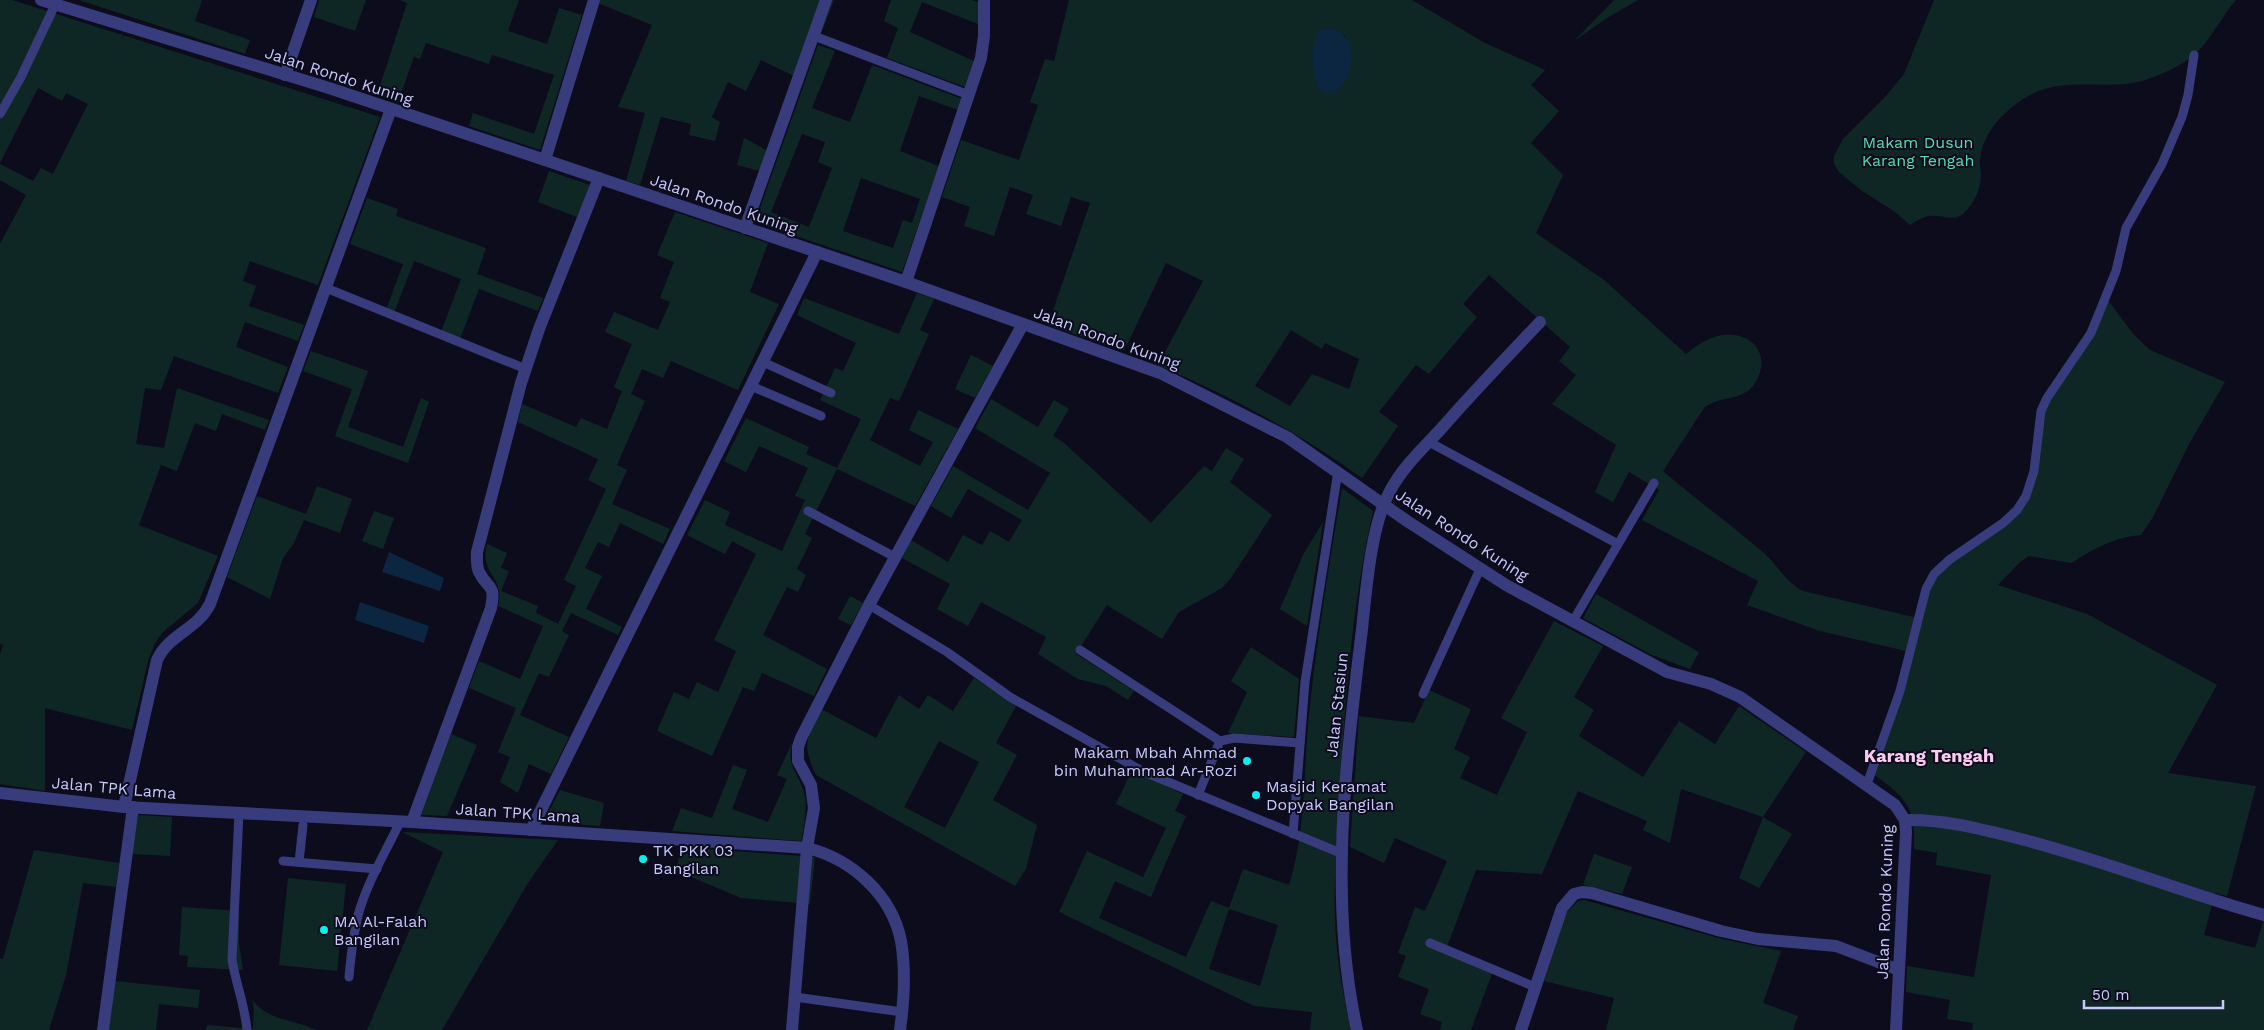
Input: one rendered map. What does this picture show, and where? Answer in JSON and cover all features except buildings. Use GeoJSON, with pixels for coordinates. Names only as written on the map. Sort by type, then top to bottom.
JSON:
{"type":"FeatureCollection","features":[{"type":"Feature","properties":{"kind":"street","name":"Jalan Rondo Kuning"},"geometry":{"type":"LineString","coordinates":[[41,0],[285,75],[545,160],[906,282],[1130,361],[1173,379],[1287,436],[1480,569],[1666,672],[1712,684],[1740,697],[1868,784],[1895,805],[1905,820],[1905,859],[1896,1030]]}},
{"type":"Feature","properties":{"kind":"street"},"geometry":{"type":"LineString","coordinates":[[285,75],[311,0]]}},
{"type":"Feature","properties":{"kind":"street"},"geometry":{"type":"LineString","coordinates":[[545,160],[594,0]]}},
{"type":"Feature","properties":{"kind":"street"},"geometry":{"type":"LineString","coordinates":[[745,228],[826,0]]}},
{"type":"Feature","properties":{"kind":"street"},"geometry":{"type":"LineString","coordinates":[[906,282],[983,47],[984,0]]}},
{"type":"Feature","properties":{"kind":"street"},"geometry":{"type":"LineString","coordinates":[[102,1030],[129,807],[142,720],[157,660],[168,643],[200,620],[210,604],[391,110]]}},
{"type":"Feature","properties":{"kind":"street"},"geometry":{"type":"LineString","coordinates":[[406,822],[491,608],[493,591],[479,572],[477,552],[526,369],[599,178]]}},
{"type":"Feature","properties":{"kind":"street"},"geometry":{"type":"LineString","coordinates":[[531,830],[817,252]]}},
{"type":"Feature","properties":{"kind":"street","name":"Jalan Stasiun"},"geometry":{"type":"LineString","coordinates":[[1357,1030],[1350,1000],[1343,945],[1343,854],[1346,777],[1352,704],[1367,587],[1374,544],[1384,504],[1394,484],[1429,442],[1540,322]]}},
{"type":"Feature","properties":{"kind":"street"},"geometry":{"type":"LineString","coordinates":[[792,1030],[807,848],[813,820],[811,785],[798,761],[798,747],[819,700],[895,556],[1023,324]]}},
{"type":"Feature","properties":{"kind":"street","name":"Jalan TPK Lama"},"geometry":{"type":"LineString","coordinates":[[0,793],[129,807],[531,830],[807,848],[823,852],[852,868],[875,890],[894,922],[901,942],[903,963],[900,1030]]}},
{"type":"Feature","properties":{"kind":"street"},"geometry":{"type":"LineString","coordinates":[[1905,820],[1951,823],[2048,846],[2204,898],[2264,915]]}},
{"type":"Feature","properties":{"kind":"street"},"geometry":{"type":"LineString","coordinates":[[1521,1030],[1562,908],[1574,894],[1582,892],[1610,898],[1721,931],[1758,939],[1836,946],[1899,970]]}},
{"type":"Feature","properties":{"kind":"lane"},"geometry":{"type":"LineString","coordinates":[[0,114],[25,70],[55,4]]}},
{"type":"Feature","properties":{"kind":"lane"},"geometry":{"type":"LineString","coordinates":[[814,36],[969,94]]}},
{"type":"Feature","properties":{"kind":"lane"},"geometry":{"type":"LineString","coordinates":[[1868,784],[1900,691],[1926,589],[1934,574],[1949,560],[2003,523],[2017,510],[2031,483],[2041,411],[2047,398],[2091,333],[2116,272],[2126,228],[2162,164],[2182,117],[2188,95],[2194,55]]}},
{"type":"Feature","properties":{"kind":"lane"},"geometry":{"type":"LineString","coordinates":[[326,288],[526,369]]}},
{"type":"Feature","properties":{"kind":"lane"},"geometry":{"type":"LineString","coordinates":[[763,362],[831,393]]}},
{"type":"Feature","properties":{"kind":"lane"},"geometry":{"type":"LineString","coordinates":[[751,386],[821,416]]}},
{"type":"Feature","properties":{"kind":"lane"},"geometry":{"type":"LineString","coordinates":[[1429,442],[1618,544]]}},
{"type":"Feature","properties":{"kind":"lane"},"geometry":{"type":"LineString","coordinates":[[1293,834],[1305,682],[1317,593],[1338,472]]}},
{"type":"Feature","properties":{"kind":"lane"},"geometry":{"type":"LineString","coordinates":[[1572,621],[1654,483]]}},
{"type":"Feature","properties":{"kind":"lane"},"geometry":{"type":"LineString","coordinates":[[808,511],[895,556]]}},
{"type":"Feature","properties":{"kind":"lane"},"geometry":{"type":"LineString","coordinates":[[1423,694],[1480,569]]}},
{"type":"Feature","properties":{"kind":"lane"},"geometry":{"type":"LineString","coordinates":[[869,605],[947,652],[1010,697],[1144,772],[1343,854]]}},
{"type":"Feature","properties":{"kind":"lane"},"geometry":{"type":"LineString","coordinates":[[1080,650],[1220,741],[1234,738],[1300,742]]}},
{"type":"Feature","properties":{"kind":"lane"},"geometry":{"type":"LineString","coordinates":[[1198,795],[1220,741]]}},
{"type":"Feature","properties":{"kind":"lane"},"geometry":{"type":"LineString","coordinates":[[239,813],[232,960],[236,984],[244,1008],[247,1030]]}},
{"type":"Feature","properties":{"kind":"lane"},"geometry":{"type":"LineString","coordinates":[[348,977],[359,911],[377,869],[406,822]]}},
{"type":"Feature","properties":{"kind":"lane"},"geometry":{"type":"LineString","coordinates":[[299,862],[303,825]]}},
{"type":"Feature","properties":{"kind":"lane"},"geometry":{"type":"LineString","coordinates":[[283,861],[377,869]]}},
{"type":"Feature","properties":{"kind":"lane"},"geometry":{"type":"LineString","coordinates":[[1430,943],[1535,987]]}},
{"type":"Feature","properties":{"kind":"lane"},"geometry":{"type":"LineString","coordinates":[[795,997],[902,1012]]}},
{"type":"Feature","properties":{"kind":"green space"},"geometry":{"type":"Polygon","coordinates":[[[0,0],[12,0],[380,117],[318,285],[250,261],[243,281],[256,286],[249,306],[304,325],[298,341],[245,322],[236,347],[288,367],[278,393],[174,356],[161,390],[145,388],[136,444],[164,448],[177,388],[269,420],[265,430],[222,414],[216,431],[195,423],[177,471],[161,465],[139,525],[218,556],[198,603],[163,632],[155,643],[148,661],[132,730],[45,708],[45,791],[0,784],[0,654],[3,645],[0,644],[0,244],[26,195],[0,180],[0,164],[33,181],[41,168],[53,174],[88,104],[66,93],[62,101],[38,88],[0,163],[0,0]]]}},
{"type":"Feature","properties":{"kind":"green space"},"geometry":{"type":"Polygon","coordinates":[[[79,0],[202,0],[195,21],[250,40],[245,54],[79,0]]]}},
{"type":"Feature","properties":{"kind":"green space"},"geometry":{"type":"Polygon","coordinates":[[[319,0],[366,0],[355,31],[314,17],[319,0]]]}},
{"type":"Feature","properties":{"kind":"green space"},"geometry":{"type":"Polygon","coordinates":[[[400,0],[519,0],[508,31],[547,44],[559,8],[582,15],[540,150],[469,126],[473,113],[534,134],[554,75],[492,55],[489,64],[426,43],[420,59],[414,57],[398,102],[377,95],[407,3],[400,0]]]}},
{"type":"Feature","properties":{"kind":"green space"},"geometry":{"type":"Polygon","coordinates":[[[599,0],[834,0],[821,34],[810,29],[794,76],[761,60],[746,91],[728,82],[712,117],[720,122],[715,141],[689,135],[691,124],[661,117],[640,185],[626,181],[645,113],[618,107],[652,25],[598,3],[599,0]]]}},
{"type":"Feature","properties":{"kind":"green space"},"geometry":{"type":"Polygon","coordinates":[[[891,0],[971,0],[978,2],[978,24],[922,2],[910,32],[974,61],[965,87],[887,58],[898,28],[884,21],[891,0]]]}},
{"type":"Feature","properties":{"kind":"green space"},"geometry":{"type":"Polygon","coordinates":[[[1069,0],[1412,0],[1485,43],[1545,70],[1531,85],[1559,111],[1531,143],[1563,175],[1536,233],[1604,280],[1686,354],[1703,342],[1723,335],[1735,335],[1753,343],[1761,358],[1761,367],[1752,387],[1741,395],[1709,404],[1704,408],[1663,471],[1765,554],[1787,579],[1803,591],[1918,618],[1934,574],[2003,523],[2026,496],[2041,411],[2070,365],[2105,296],[2134,335],[2150,350],[2225,382],[2189,444],[2153,517],[2141,535],[2113,541],[2071,563],[2029,556],[2020,562],[1998,585],[2087,614],[2217,685],[2168,773],[2256,786],[2227,896],[2215,893],[2204,935],[2255,948],[2264,919],[2264,1030],[1972,1030],[1973,1023],[1947,1019],[1950,1000],[1906,992],[1907,966],[1974,977],[1991,875],[1936,865],[1937,853],[1914,849],[1911,813],[1901,797],[1872,773],[1910,652],[1820,631],[1747,605],[1758,581],[1642,520],[1659,490],[1629,472],[1613,502],[1595,492],[1616,445],[1552,404],[1576,375],[1559,361],[1570,347],[1489,275],[1463,304],[1477,317],[1429,374],[1416,365],[1379,412],[1398,426],[1362,478],[1313,445],[1263,416],[1211,389],[1158,365],[1203,281],[1166,263],[1124,351],[1048,325],[1090,203],[1071,197],[1061,226],[1026,214],[1033,195],[1010,187],[994,236],[964,226],[970,207],[942,197],[961,140],[1019,160],[1038,105],[1030,102],[1045,59],[1054,61],[1069,0]],[[1343,34],[1339,89],[1346,77],[1350,61],[1349,46],[1343,34]],[[1291,330],[1255,386],[1290,406],[1312,374],[1349,389],[1359,359],[1325,343],[1322,349],[1291,330]]]}},
{"type":"Feature","properties":{"kind":"green space"},"geometry":{"type":"Polygon","coordinates":[[[1614,0],[1638,0],[1607,18],[1574,41],[1614,0]]]}},
{"type":"Feature","properties":{"kind":"green space","name":"Makam Dusun Karang Tengah"},"geometry":{"type":"Polygon","coordinates":[[[1934,0],[2236,0],[2200,49],[2189,59],[2172,69],[2134,83],[2060,86],[2035,92],[2023,99],[2001,117],[1989,132],[1980,161],[1980,185],[1976,196],[1967,210],[1956,217],[1930,216],[1910,225],[1839,172],[1834,164],[1834,156],[1843,139],[1886,96],[1904,74],[1934,0]]]}},
{"type":"Feature","properties":{"kind":"green space"},"geometry":{"type":"Polygon","coordinates":[[[818,45],[835,51],[812,108],[850,122],[872,65],[962,99],[958,110],[919,96],[900,151],[939,166],[902,272],[755,222],[818,45]],[[802,134],[771,212],[809,227],[832,168],[818,162],[825,142],[802,134]],[[861,178],[843,231],[893,248],[903,220],[912,223],[920,199],[861,178]]]}},
{"type":"Feature","properties":{"kind":"green space"},"geometry":{"type":"Polygon","coordinates":[[[744,138],[768,151],[760,171],[737,165],[744,138]]]}},
{"type":"Feature","properties":{"kind":"green space"},"geometry":{"type":"Polygon","coordinates":[[[549,171],[590,185],[577,217],[538,202],[549,171]]]}},
{"type":"Feature","properties":{"kind":"green space"},"geometry":{"type":"Polygon","coordinates":[[[367,198],[398,209],[396,216],[486,248],[477,274],[543,298],[538,311],[479,289],[460,339],[441,332],[461,279],[414,261],[394,313],[386,310],[403,264],[350,244],[367,198]]]}},
{"type":"Feature","properties":{"kind":"green space"},"geometry":{"type":"Polygon","coordinates":[[[675,212],[768,243],[750,292],[779,304],[738,390],[671,361],[663,378],[642,369],[631,394],[645,401],[617,465],[627,470],[612,504],[670,529],[663,544],[620,523],[609,547],[598,542],[585,568],[602,576],[586,609],[622,627],[618,635],[571,613],[562,631],[569,635],[549,677],[539,673],[520,715],[569,737],[551,774],[529,764],[518,793],[500,782],[510,757],[498,752],[516,708],[469,688],[479,661],[520,679],[543,626],[498,606],[499,588],[486,563],[487,544],[507,553],[501,568],[509,571],[501,591],[538,606],[536,613],[558,624],[576,586],[564,580],[606,489],[588,480],[598,459],[518,422],[522,404],[576,427],[581,418],[607,429],[622,391],[614,387],[632,344],[605,332],[614,312],[658,330],[670,302],[660,298],[674,262],[657,255],[675,212]]]}},
{"type":"Feature","properties":{"kind":"green space"},"geometry":{"type":"Polygon","coordinates":[[[917,293],[934,299],[920,330],[929,334],[899,401],[890,398],[870,440],[920,466],[933,442],[909,430],[918,410],[958,429],[915,506],[837,469],[805,534],[812,538],[797,569],[806,575],[798,592],[787,587],[763,635],[827,669],[814,696],[762,673],[754,691],[743,687],[712,756],[657,731],[674,692],[689,699],[697,682],[718,692],[736,651],[714,640],[756,554],[732,541],[725,554],[687,535],[705,500],[730,512],[725,525],[782,551],[805,500],[795,496],[808,468],[759,446],[746,472],[724,461],[746,418],[809,447],[806,454],[837,468],[861,419],[820,400],[835,368],[843,371],[856,343],[797,315],[804,298],[899,334],[917,293]]]}},
{"type":"Feature","properties":{"kind":"green space"},"geometry":{"type":"Polygon","coordinates":[[[311,351],[368,371],[348,427],[403,447],[421,398],[429,402],[408,463],[335,436],[352,389],[303,371],[311,351]]]}},
{"type":"Feature","properties":{"kind":"green space"},"geometry":{"type":"Polygon","coordinates":[[[971,355],[993,366],[975,398],[955,389],[971,355]]]}},
{"type":"Feature","properties":{"kind":"green space"},"geometry":{"type":"Polygon","coordinates":[[[991,399],[1038,427],[1054,400],[1069,409],[1053,436],[1064,443],[1151,523],[1204,466],[1212,471],[1226,448],[1244,459],[1230,482],[1272,515],[1231,578],[1222,588],[1179,612],[1162,639],[1107,605],[1076,654],[1134,691],[1128,700],[1106,686],[1078,679],[1038,654],[1046,637],[981,602],[968,626],[937,609],[950,584],[902,558],[911,540],[948,562],[963,535],[982,545],[990,531],[1009,542],[1022,520],[968,489],[951,518],[931,506],[953,466],[1028,510],[1050,473],[975,428],[991,399]]]}},
{"type":"Feature","properties":{"kind":"green space"},"geometry":{"type":"Polygon","coordinates":[[[317,486],[352,499],[340,533],[304,520],[294,543],[283,558],[270,599],[227,577],[257,496],[306,514],[317,486]]]}},
{"type":"Feature","properties":{"kind":"green space"},"geometry":{"type":"Polygon","coordinates":[[[1342,488],[1373,511],[1366,543],[1352,640],[1345,705],[1336,854],[1335,916],[1337,949],[1351,1030],[1310,1030],[1312,1012],[1254,1006],[1059,912],[1087,851],[1143,877],[1166,828],[1116,804],[1132,770],[1183,794],[1175,811],[1186,816],[1151,897],[1115,881],[1099,918],[1186,957],[1211,901],[1229,908],[1243,869],[1289,885],[1295,863],[1302,819],[1313,678],[1342,488]],[[1229,909],[1209,969],[1260,986],[1278,925],[1229,909]]]}},
{"type":"Feature","properties":{"kind":"green space"},"geometry":{"type":"Polygon","coordinates":[[[374,511],[394,518],[383,549],[362,541],[374,511]]]}},
{"type":"Feature","properties":{"kind":"green space"},"geometry":{"type":"Polygon","coordinates":[[[1323,522],[1307,626],[1280,609],[1303,555],[1323,522]]]}},
{"type":"Feature","properties":{"kind":"green space"},"geometry":{"type":"Polygon","coordinates":[[[1596,594],[1699,652],[1690,669],[1652,655],[1583,618],[1596,594]]]}},
{"type":"Feature","properties":{"kind":"green space"},"geometry":{"type":"Polygon","coordinates":[[[850,596],[863,603],[851,625],[838,619],[850,596]]]}},
{"type":"Feature","properties":{"kind":"green space"},"geometry":{"type":"Polygon","coordinates":[[[1554,621],[1603,646],[1574,697],[1594,710],[1579,736],[1643,777],[1679,721],[1715,744],[1739,706],[1806,752],[1763,817],[1681,789],[1670,843],[1643,830],[1647,821],[1578,791],[1542,874],[1476,870],[1445,952],[1493,971],[1471,1030],[1440,1030],[1442,1022],[1420,1014],[1429,989],[1398,977],[1406,956],[1398,953],[1415,907],[1425,911],[1447,861],[1395,838],[1384,863],[1350,847],[1359,716],[1414,723],[1429,690],[1471,709],[1454,749],[1470,757],[1460,778],[1497,795],[1527,732],[1501,718],[1554,621]]]}},
{"type":"Feature","properties":{"kind":"green space"},"geometry":{"type":"Polygon","coordinates":[[[1251,647],[1299,679],[1294,737],[1228,733],[1247,692],[1231,681],[1251,647]]]}},
{"type":"Feature","properties":{"kind":"green space"},"geometry":{"type":"Polygon","coordinates":[[[974,678],[1016,706],[996,743],[1017,755],[993,800],[1037,825],[1026,869],[1015,886],[816,775],[811,764],[807,748],[809,735],[821,709],[876,738],[899,695],[919,709],[928,695],[953,711],[974,678]],[[939,741],[904,807],[945,828],[979,762],[939,741]]]}},
{"type":"Feature","properties":{"kind":"green space"},"geometry":{"type":"Polygon","coordinates":[[[451,734],[477,745],[447,816],[421,815],[451,734]]]}},
{"type":"Feature","properties":{"kind":"green space"},"geometry":{"type":"Polygon","coordinates":[[[793,741],[791,750],[792,764],[803,789],[806,802],[801,841],[672,831],[681,808],[712,818],[733,765],[747,770],[732,809],[768,822],[787,779],[777,775],[793,741]]]}},
{"type":"Feature","properties":{"kind":"green space"},"geometry":{"type":"Polygon","coordinates":[[[560,790],[604,803],[600,826],[544,822],[560,790]]]}},
{"type":"Feature","properties":{"kind":"green space"},"geometry":{"type":"Polygon","coordinates":[[[138,815],[172,817],[170,856],[132,854],[138,815]]]}},
{"type":"Feature","properties":{"kind":"green space"},"geometry":{"type":"Polygon","coordinates":[[[1763,817],[1792,834],[1759,888],[1739,878],[1763,817]]]}},
{"type":"Feature","properties":{"kind":"green space"},"geometry":{"type":"Polygon","coordinates":[[[402,832],[558,840],[528,883],[442,1030],[367,1030],[443,852],[402,832]]]}},
{"type":"Feature","properties":{"kind":"green space"},"geometry":{"type":"Polygon","coordinates":[[[680,847],[815,857],[810,904],[741,898],[677,871],[680,847]]]}},
{"type":"Feature","properties":{"kind":"green space"},"geometry":{"type":"Polygon","coordinates":[[[34,850],[119,863],[116,887],[83,883],[66,975],[49,1030],[0,1030],[0,959],[3,959],[34,850]]]}},
{"type":"Feature","properties":{"kind":"green space"},"geometry":{"type":"Polygon","coordinates":[[[1594,854],[1632,867],[1622,894],[1583,885],[1594,854]]]}},
{"type":"Feature","properties":{"kind":"green space"},"geometry":{"type":"Polygon","coordinates":[[[288,878],[346,884],[337,971],[279,965],[288,878]]]}},
{"type":"Feature","properties":{"kind":"green space"},"geometry":{"type":"Polygon","coordinates":[[[1584,900],[1722,939],[1781,951],[1763,1003],[1798,1016],[1793,1030],[1606,1030],[1614,998],[1544,981],[1567,912],[1578,901],[1584,900]]]}},
{"type":"Feature","properties":{"kind":"green space"},"geometry":{"type":"Polygon","coordinates":[[[182,907],[239,911],[239,943],[243,970],[187,967],[188,956],[179,955],[182,907]]]}},
{"type":"Feature","properties":{"kind":"green space"},"geometry":{"type":"Polygon","coordinates":[[[115,981],[200,990],[198,1008],[159,1004],[156,1030],[109,1030],[115,981]]]}},
{"type":"Feature","properties":{"kind":"green space"},"geometry":{"type":"Polygon","coordinates":[[[252,999],[265,1012],[273,1016],[316,1030],[206,1030],[207,1025],[253,1029],[254,1009],[252,999]]]}},
{"type":"Feature","properties":{"kind":"water"},"geometry":{"type":"Polygon","coordinates":[[[1324,29],[1332,29],[1343,34],[1349,43],[1352,53],[1348,76],[1343,85],[1336,91],[1327,93],[1321,90],[1317,84],[1314,75],[1313,54],[1316,36],[1324,29]]]}},
{"type":"Feature","properties":{"kind":"water"},"geometry":{"type":"Polygon","coordinates":[[[389,552],[444,578],[440,591],[382,572],[389,552]]]}},
{"type":"Feature","properties":{"kind":"water"},"geometry":{"type":"Polygon","coordinates":[[[360,602],[429,626],[424,643],[355,620],[360,602]]]}},
{"type":"Feature","properties":{"kind":"place","name":"Makam Mbah Ahmad bin Muhammad Ar-Rozi"},"geometry":{"type":"Point","coordinates":[1247,761]}},
{"type":"Feature","properties":{"kind":"place","name":"Masjid Keramat Dopyak Bangilan"},"geometry":{"type":"Point","coordinates":[1256,795]}},
{"type":"Feature","properties":{"kind":"place","name":"TK PKK 03 Bangilan"},"geometry":{"type":"Point","coordinates":[643,859]}},
{"type":"Feature","properties":{"kind":"place","name":"MA Al-Falah Bangilan"},"geometry":{"type":"Point","coordinates":[324,930]}},
{"type":"Feature","properties":{"kind":"district","name":"Karang Tengah"},"geometry":{"type":"Point","coordinates":[1929,755]}}]}
